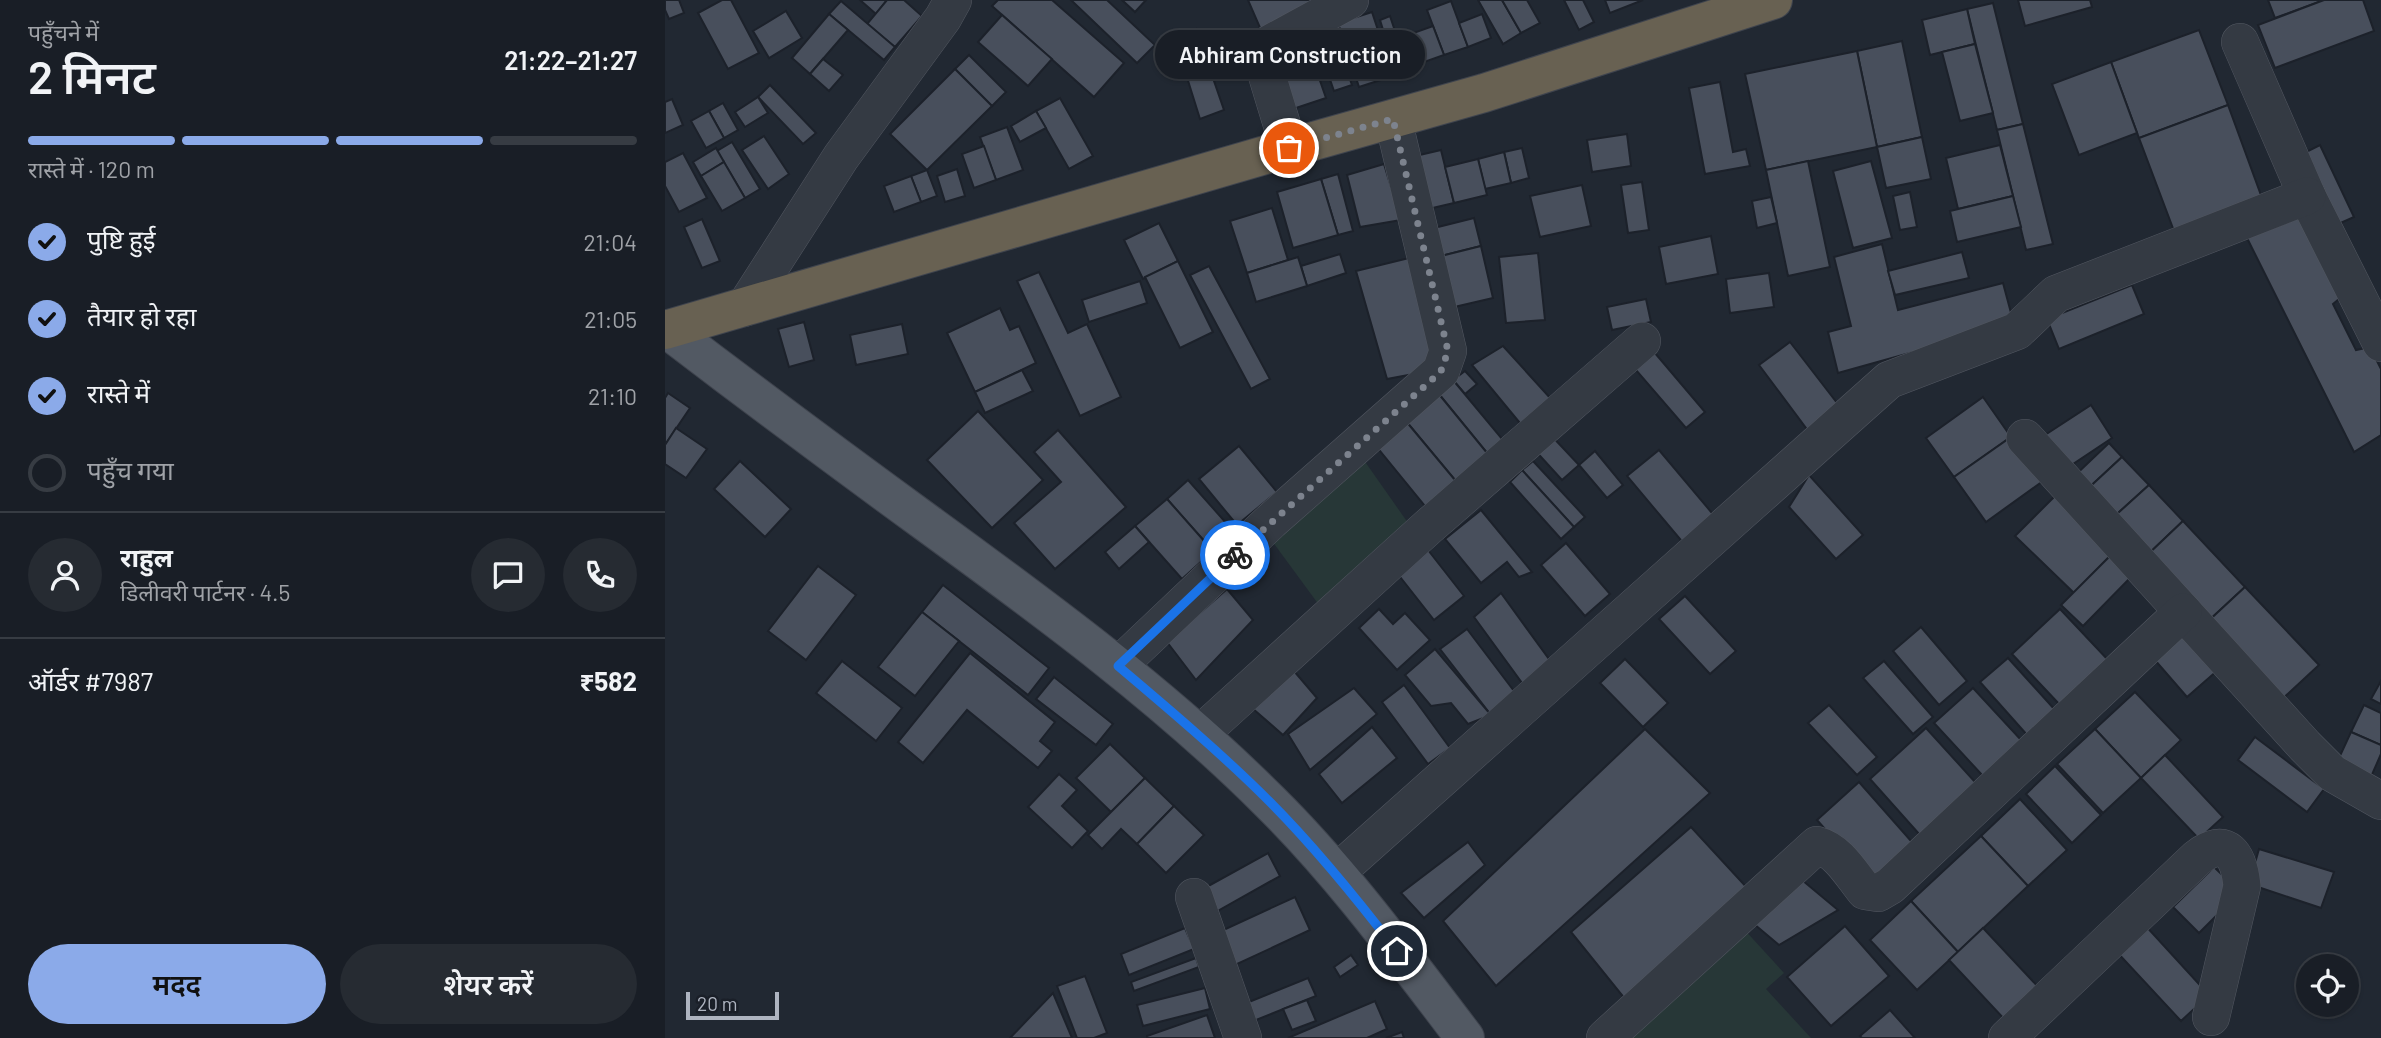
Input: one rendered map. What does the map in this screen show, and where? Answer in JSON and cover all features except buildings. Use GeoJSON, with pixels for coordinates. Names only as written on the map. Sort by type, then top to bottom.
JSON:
{"type":"FeatureCollection","features":[{"type":"Feature","properties":{"kind":"highway"},"geometry":{"type":"LineString","coordinates":[[666,330],[1484,93],[1773,0]]}},
{"type":"Feature","properties":{"kind":"main road"},"geometry":{"type":"LineString","coordinates":[[666,330],[1025,594],[1118,666],[1199,735],[1270,802],[1336,873],[1465,1038]]}},
{"type":"Feature","properties":{"kind":"street"},"geometry":{"type":"LineString","coordinates":[[1289,148],[1265,69],[1264,59],[1269,44],[1350,0]]}},
{"type":"Feature","properties":{"kind":"street"},"geometry":{"type":"LineString","coordinates":[[744,308],[940,6]]}},
{"type":"Feature","properties":{"kind":"street"},"geometry":{"type":"LineString","coordinates":[[2240,42],[2307,196],[2381,343]]}},
{"type":"Feature","properties":{"kind":"street"},"geometry":{"type":"LineString","coordinates":[[1118,666],[1271,521],[1441,371],[1448,351],[1393,119]]}},
{"type":"Feature","properties":{"kind":"street"},"geometry":{"type":"LineString","coordinates":[[1336,873],[1889,380],[2017,331],[2056,294],[2307,196]]}},
{"type":"Feature","properties":{"kind":"street"},"geometry":{"type":"LineString","coordinates":[[1199,735],[1428,527],[1642,341]]}},
{"type":"Feature","properties":{"kind":"street"},"geometry":{"type":"LineString","coordinates":[[2025,438],[2332,773],[2381,801]]}},
{"type":"Feature","properties":{"kind":"street"},"geometry":{"type":"LineString","coordinates":[[1605,1038],[1817,845],[1828,848],[1837,856],[1865,891],[1878,893],[1890,886],[2183,612]]}},
{"type":"Feature","properties":{"kind":"street"},"geometry":{"type":"LineString","coordinates":[[2007,1038],[2197,858],[2210,848],[2222,848],[2234,856],[2241,868],[2242,886],[2211,1017]]}},
{"type":"Feature","properties":{"kind":"street"},"geometry":{"type":"LineString","coordinates":[[1194,897],[1244,1038]]}},
{"type":"Feature","properties":{"kind":"shaded area"},"geometry":{"type":"Polygon","coordinates":[[[1354,446],[1413,530],[1319,605],[1261,526],[1354,446]]]}},
{"type":"Feature","properties":{"kind":"shaded area"},"geometry":{"type":"Polygon","coordinates":[[[1742,927],[1784,973],[1766,989],[1811,1038],[1620,1038],[1742,927]]]}},
{"type":"Feature","properties":{"kind":"way so far"},"geometry":{"type":"LineString","coordinates":[[1235,555],[1436,376],[1441,371],[1448,351],[1393,119],[1289,148]]}},
{"type":"Feature","properties":{"kind":"place","name":"Abhiram Construction"},"geometry":{"type":"Point","coordinates":[1289,148]}},
{"type":"Feature","properties":{"kind":"route"},"geometry":{"type":"LineString","coordinates":[[1235,555],[1118,666],[1199,735],[1270,802],[1336,873],[1397,951]]}}]}
